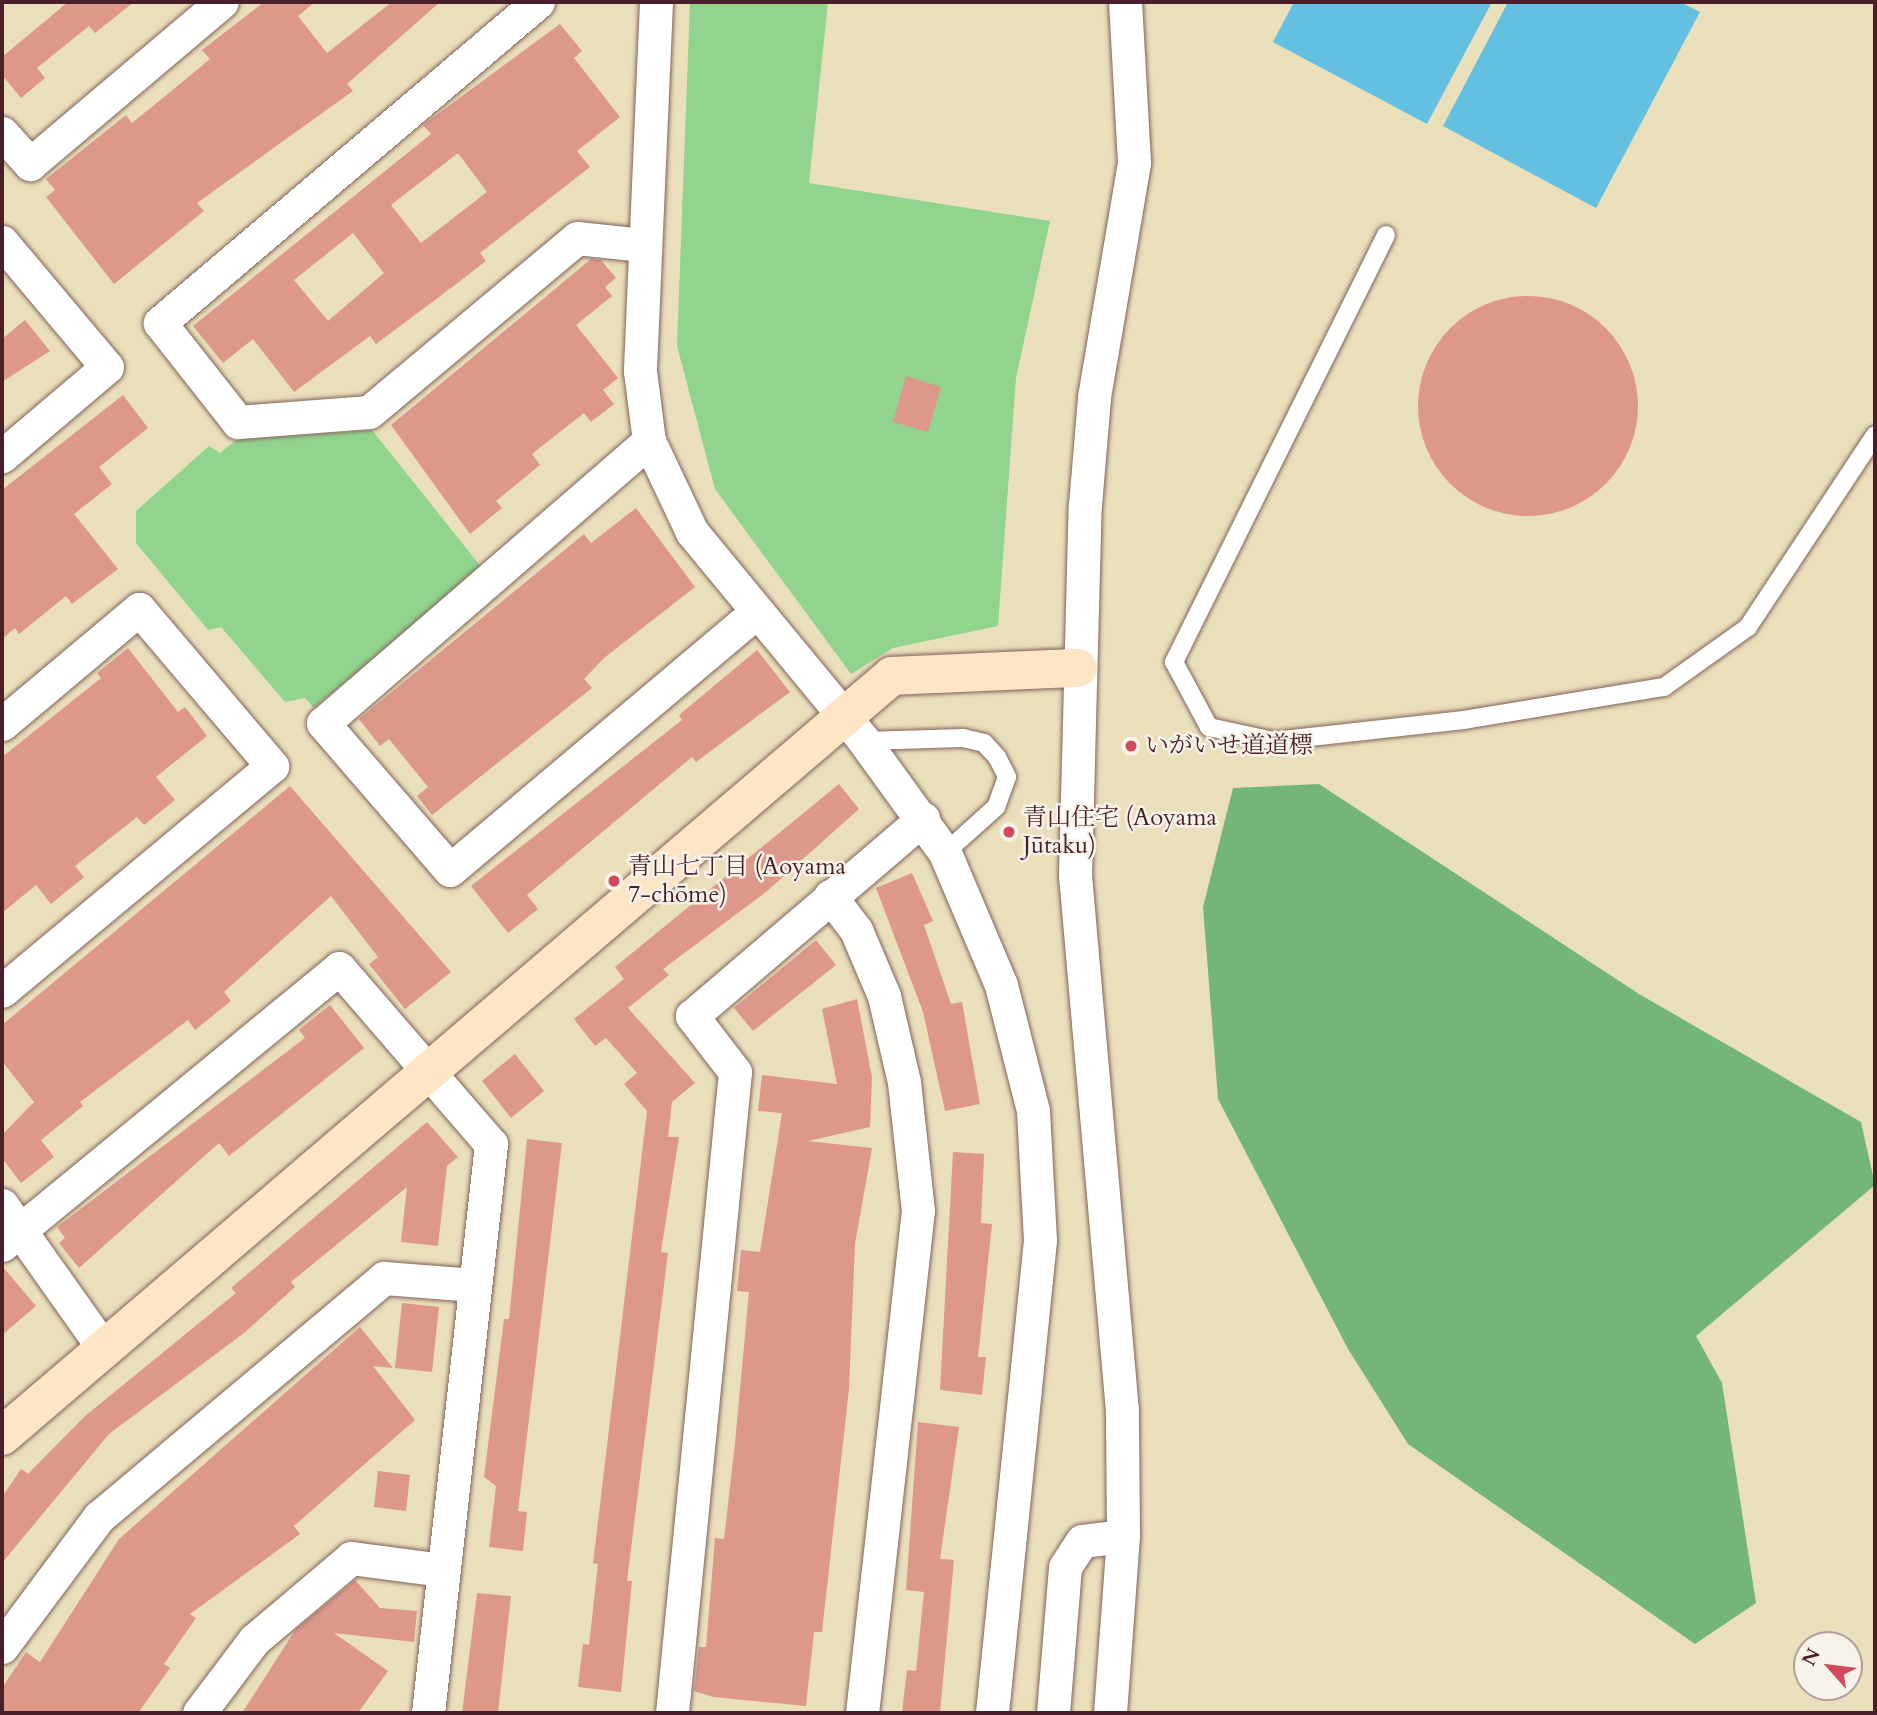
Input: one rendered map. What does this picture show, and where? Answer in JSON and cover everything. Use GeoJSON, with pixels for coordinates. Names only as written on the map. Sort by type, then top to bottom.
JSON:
{"type":"FeatureCollection","features":[{"type":"Feature","properties":{"kind":"street"},"geometry":{"type":"LineString","coordinates":[[2,133],[30,164],[222,2]]}},
{"type":"Feature","properties":{"kind":"street"},"geometry":{"type":"LineString","coordinates":[[538,2],[160,324],[238,422],[369,412],[577,238],[643,245]]}},
{"type":"Feature","properties":{"kind":"street"},"geometry":{"type":"LineString","coordinates":[[656,2],[643,245],[640,371],[649,441],[692,533],[854,729],[945,853],[981,930],[1020,1046],[1041,1174],[1040,1240],[992,1713]]}},
{"type":"Feature","properties":{"kind":"street"},"geometry":{"type":"LineString","coordinates":[[1110,1713],[1123,1536],[1122,1411],[1074,875],[1078,668],[1094,397],[1134,162],[1125,2]]}},
{"type":"Feature","properties":{"kind":"street"},"geometry":{"type":"LineString","coordinates":[[2,242],[107,367],[2,456]]}},
{"type":"Feature","properties":{"kind":"street"},"geometry":{"type":"LineString","coordinates":[[649,441],[323,723],[450,870],[756,611]]}},
{"type":"Feature","properties":{"kind":"street"},"geometry":{"type":"LineString","coordinates":[[2,724],[139,609],[272,766],[2,991]]}},
{"type":"Feature","properties":{"kind":"street"},"geometry":{"type":"LineString","coordinates":[[2,1436],[102,1346],[426,1068],[854,729],[892,676],[1078,668]]}},
{"type":"Feature","properties":{"kind":"street"},"geometry":{"type":"LineString","coordinates":[[672,1713],[735,1073],[692,1016],[830,896],[923,820]]}},
{"type":"Feature","properties":{"kind":"street"},"geometry":{"type":"LineString","coordinates":[[830,896],[856,930],[884,996],[904,1082],[918,1210],[862,1713]]}},
{"type":"Feature","properties":{"kind":"street"},"geometry":{"type":"LineString","coordinates":[[102,1346],[8,1227],[339,968],[491,1144],[428,1713]]}},
{"type":"Feature","properties":{"kind":"street"},"geometry":{"type":"LineString","coordinates":[[2,1647],[99,1517],[384,1278],[475,1285]]}},
{"type":"Feature","properties":{"kind":"street"},"geometry":{"type":"LineString","coordinates":[[1053,1713],[1065,1567],[1082,1541],[1123,1536]]}},
{"type":"Feature","properties":{"kind":"street"},"geometry":{"type":"LineString","coordinates":[[199,1713],[254,1640],[351,1558],[442,1570]]}},
{"type":"Feature","properties":{"kind":"lane"},"geometry":{"type":"LineString","coordinates":[[1385,235],[1174,662],[1209,727],[1274,741],[1464,720],[1664,687],[1748,627],[1875,435]]}},
{"type":"Feature","properties":{"kind":"lane"},"geometry":{"type":"LineString","coordinates":[[854,729],[963,738],[984,743],[997,757],[1007,777],[996,807],[945,853]]}},
{"type":"Feature","properties":{"kind":"green space"},"geometry":{"type":"Polygon","coordinates":[[[690,2],[828,2],[809,183],[1050,221],[1016,378],[998,626],[893,648],[851,674],[715,489],[677,346],[690,2]]]}},
{"type":"Feature","properties":{"kind":"green space"},"geometry":{"type":"Polygon","coordinates":[[[372,430],[482,568],[314,708],[305,698],[285,702],[221,627],[208,630],[136,543],[136,511],[209,446],[220,453],[236,440],[372,430]]]}},
{"type":"Feature","properties":{"kind":"green space"},"geometry":{"type":"Polygon","coordinates":[[[1319,784],[1639,994],[1861,1122],[1875,1185],[1696,1336],[1722,1383],[1756,1603],[1695,1644],[1408,1444],[1348,1349],[1218,1099],[1203,907],[1233,788],[1319,784]]]}},
{"type":"Feature","properties":{"kind":"water"},"geometry":{"type":"Polygon","coordinates":[[[1294,2],[1492,2],[1427,124],[1273,42],[1294,2]]]}},
{"type":"Feature","properties":{"kind":"water"},"geometry":{"type":"Polygon","coordinates":[[[1508,2],[1680,2],[1700,12],[1596,208],[1443,126],[1508,2]]]}},
{"type":"Feature","properties":{"kind":"building"},"geometry":{"type":"Polygon","coordinates":[[[68,2],[134,2],[95,33],[89,26],[37,68],[45,78],[21,98],[2,75],[2,57],[68,2]]]}},
{"type":"Feature","properties":{"kind":"building"},"geometry":{"type":"Polygon","coordinates":[[[264,2],[315,2],[298,16],[327,53],[392,2],[440,2],[347,84],[353,91],[197,203],[204,211],[114,284],[46,197],[55,190],[46,179],[126,115],[132,123],[210,59],[202,50],[264,2]]]}},
{"type":"Feature","properties":{"kind":"building"},"geometry":{"type":"Polygon","coordinates":[[[560,24],[582,51],[574,58],[620,117],[577,151],[590,167],[480,253],[486,261],[376,344],[370,336],[294,392],[253,339],[223,363],[193,326],[431,134],[423,125],[560,24]],[[458,153],[391,205],[421,243],[487,192],[458,153]],[[353,233],[294,280],[328,321],[384,273],[353,233]]]}},
{"type":"Feature","properties":{"kind":"building"},"geometry":{"type":"Polygon","coordinates":[[[591,259],[601,260],[616,278],[605,287],[612,296],[576,325],[618,378],[603,390],[614,404],[591,422],[584,413],[532,454],[540,465],[496,501],[502,508],[470,534],[391,425],[591,259]]]}},
{"type":"Feature","properties":{"kind":"building"},"geometry":{"type":"Polygon","coordinates":[[[1528,296],[1549,298],[1580,309],[1606,328],[1625,354],[1636,385],[1636,427],[1625,458],[1606,484],[1580,503],[1549,514],[1528,516],[1507,514],[1476,503],[1450,484],[1431,458],[1420,427],[1418,406],[1420,385],[1431,354],[1450,328],[1476,309],[1507,298],[1528,296]]]}},
{"type":"Feature","properties":{"kind":"building"},"geometry":{"type":"Polygon","coordinates":[[[25,320],[50,351],[2,382],[2,339],[25,320]]]}},
{"type":"Feature","properties":{"kind":"building"},"geometry":{"type":"Polygon","coordinates":[[[906,376],[941,387],[928,432],[893,422],[906,376]]]}},
{"type":"Feature","properties":{"kind":"building"},"geometry":{"type":"Polygon","coordinates":[[[123,395],[148,428],[99,467],[112,484],[74,514],[118,569],[72,604],[66,596],[19,634],[15,628],[2,639],[2,490],[123,395]]]}},
{"type":"Feature","properties":{"kind":"building"},"geometry":{"type":"Polygon","coordinates":[[[636,508],[695,587],[604,658],[584,679],[592,688],[432,815],[417,796],[428,787],[389,739],[380,746],[359,719],[584,534],[591,543],[636,508]]]}},
{"type":"Feature","properties":{"kind":"building"},"geometry":{"type":"Polygon","coordinates":[[[128,648],[178,712],[185,707],[207,736],[156,777],[175,800],[144,825],[137,817],[75,866],[84,877],[51,904],[36,885],[2,913],[2,757],[101,678],[97,673],[128,648]]]}},
{"type":"Feature","properties":{"kind":"building"},"geometry":{"type":"Polygon","coordinates":[[[757,650],[790,692],[696,762],[692,757],[527,895],[538,909],[508,933],[471,886],[682,720],[679,715],[757,650]]]}},
{"type":"Feature","properties":{"kind":"building"},"geometry":{"type":"Polygon","coordinates":[[[839,784],[859,809],[766,892],[663,969],[669,975],[628,1008],[695,1083],[672,1102],[668,1137],[679,1137],[661,1252],[668,1253],[627,1581],[632,1581],[621,1692],[578,1687],[583,1644],[589,1645],[598,1564],[593,1563],[647,1111],[624,1084],[637,1073],[606,1038],[595,1046],[574,1019],[624,979],[615,967],[839,784]]]}},
{"type":"Feature","properties":{"kind":"building"},"geometry":{"type":"Polygon","coordinates":[[[290,786],[451,972],[405,1009],[369,964],[378,957],[331,896],[224,992],[231,1001],[195,1030],[188,1020],[80,1102],[83,1106],[41,1140],[54,1157],[21,1183],[2,1158],[2,1135],[34,1102],[2,1061],[2,1025],[290,786]]]}},
{"type":"Feature","properties":{"kind":"building"},"geometry":{"type":"Polygon","coordinates":[[[912,873],[933,921],[924,925],[951,1004],[962,1002],[980,1104],[945,1111],[923,1012],[876,888],[912,873]]]}},
{"type":"Feature","properties":{"kind":"building"},"geometry":{"type":"Polygon","coordinates":[[[816,940],[836,965],[753,1031],[734,1008],[816,940]]]}},
{"type":"Feature","properties":{"kind":"building"},"geometry":{"type":"Polygon","coordinates":[[[857,999],[872,1077],[870,1127],[808,1141],[872,1148],[855,1244],[849,1389],[822,1632],[814,1632],[806,1706],[713,1697],[694,1691],[699,1647],[706,1647],[715,1538],[724,1539],[735,1443],[749,1292],[737,1291],[741,1250],[760,1252],[782,1113],[758,1111],[762,1075],[837,1084],[822,1009],[857,999]]]}},
{"type":"Feature","properties":{"kind":"building"},"geometry":{"type":"Polygon","coordinates":[[[330,1005],[364,1048],[229,1156],[219,1143],[79,1268],[59,1243],[65,1238],[57,1227],[305,1038],[299,1030],[330,1005]]]}},
{"type":"Feature","properties":{"kind":"building"},"geometry":{"type":"Polygon","coordinates":[[[515,1054],[544,1091],[511,1118],[482,1081],[515,1054]]]}},
{"type":"Feature","properties":{"kind":"building"},"geometry":{"type":"Polygon","coordinates":[[[427,1122],[458,1157],[447,1166],[438,1246],[401,1242],[407,1187],[291,1282],[295,1287],[244,1333],[109,1434],[2,1563],[2,1497],[21,1469],[28,1474],[85,1416],[236,1293],[231,1288],[427,1122]]]}},
{"type":"Feature","properties":{"kind":"building"},"geometry":{"type":"Polygon","coordinates":[[[527,1139],[562,1143],[518,1511],[527,1512],[523,1551],[489,1547],[496,1486],[484,1477],[504,1319],[509,1319],[527,1139]]]}},
{"type":"Feature","properties":{"kind":"building"},"geometry":{"type":"Polygon","coordinates":[[[953,1152],[984,1154],[981,1223],[992,1224],[978,1357],[986,1357],[982,1395],[940,1390],[953,1152]]]}},
{"type":"Feature","properties":{"kind":"building"},"geometry":{"type":"Polygon","coordinates":[[[2,1266],[36,1306],[2,1335],[2,1266]]]}},
{"type":"Feature","properties":{"kind":"building"},"geometry":{"type":"Polygon","coordinates":[[[402,1303],[439,1307],[432,1372],[395,1368],[402,1303]]]}},
{"type":"Feature","properties":{"kind":"building"},"geometry":{"type":"Polygon","coordinates":[[[360,1327],[393,1368],[373,1366],[415,1420],[294,1526],[300,1534],[190,1614],[196,1618],[164,1664],[170,1668],[138,1713],[2,1713],[2,1688],[26,1652],[40,1662],[119,1539],[360,1327]]]}},
{"type":"Feature","properties":{"kind":"building"},"geometry":{"type":"Polygon","coordinates":[[[918,1422],[959,1427],[940,1559],[954,1560],[940,1713],[902,1713],[907,1670],[916,1671],[924,1592],[906,1590],[918,1422]]]}},
{"type":"Feature","properties":{"kind":"building"},"geometry":{"type":"Polygon","coordinates":[[[378,1471],[410,1475],[406,1511],[374,1507],[378,1471]]]}},
{"type":"Feature","properties":{"kind":"building"},"geometry":{"type":"Polygon","coordinates":[[[355,1580],[380,1608],[417,1611],[414,1642],[334,1633],[388,1671],[358,1713],[242,1713],[296,1629],[355,1580]]]}},
{"type":"Feature","properties":{"kind":"building"},"geometry":{"type":"Polygon","coordinates":[[[477,1593],[511,1596],[498,1713],[462,1713],[477,1593]]]}},
{"type":"Feature","properties":{"kind":"place","name":"いがいせ道道標"},"geometry":{"type":"Point","coordinates":[1131,746]}},
{"type":"Feature","properties":{"kind":"place","name":"青山住宅 (Aoyama Jūtaku)"},"geometry":{"type":"Point","coordinates":[1009,832]}},
{"type":"Feature","properties":{"kind":"place","name":"青山七丁目 (Aoyama 7-chōme)"},"geometry":{"type":"Point","coordinates":[614,881]}}]}
